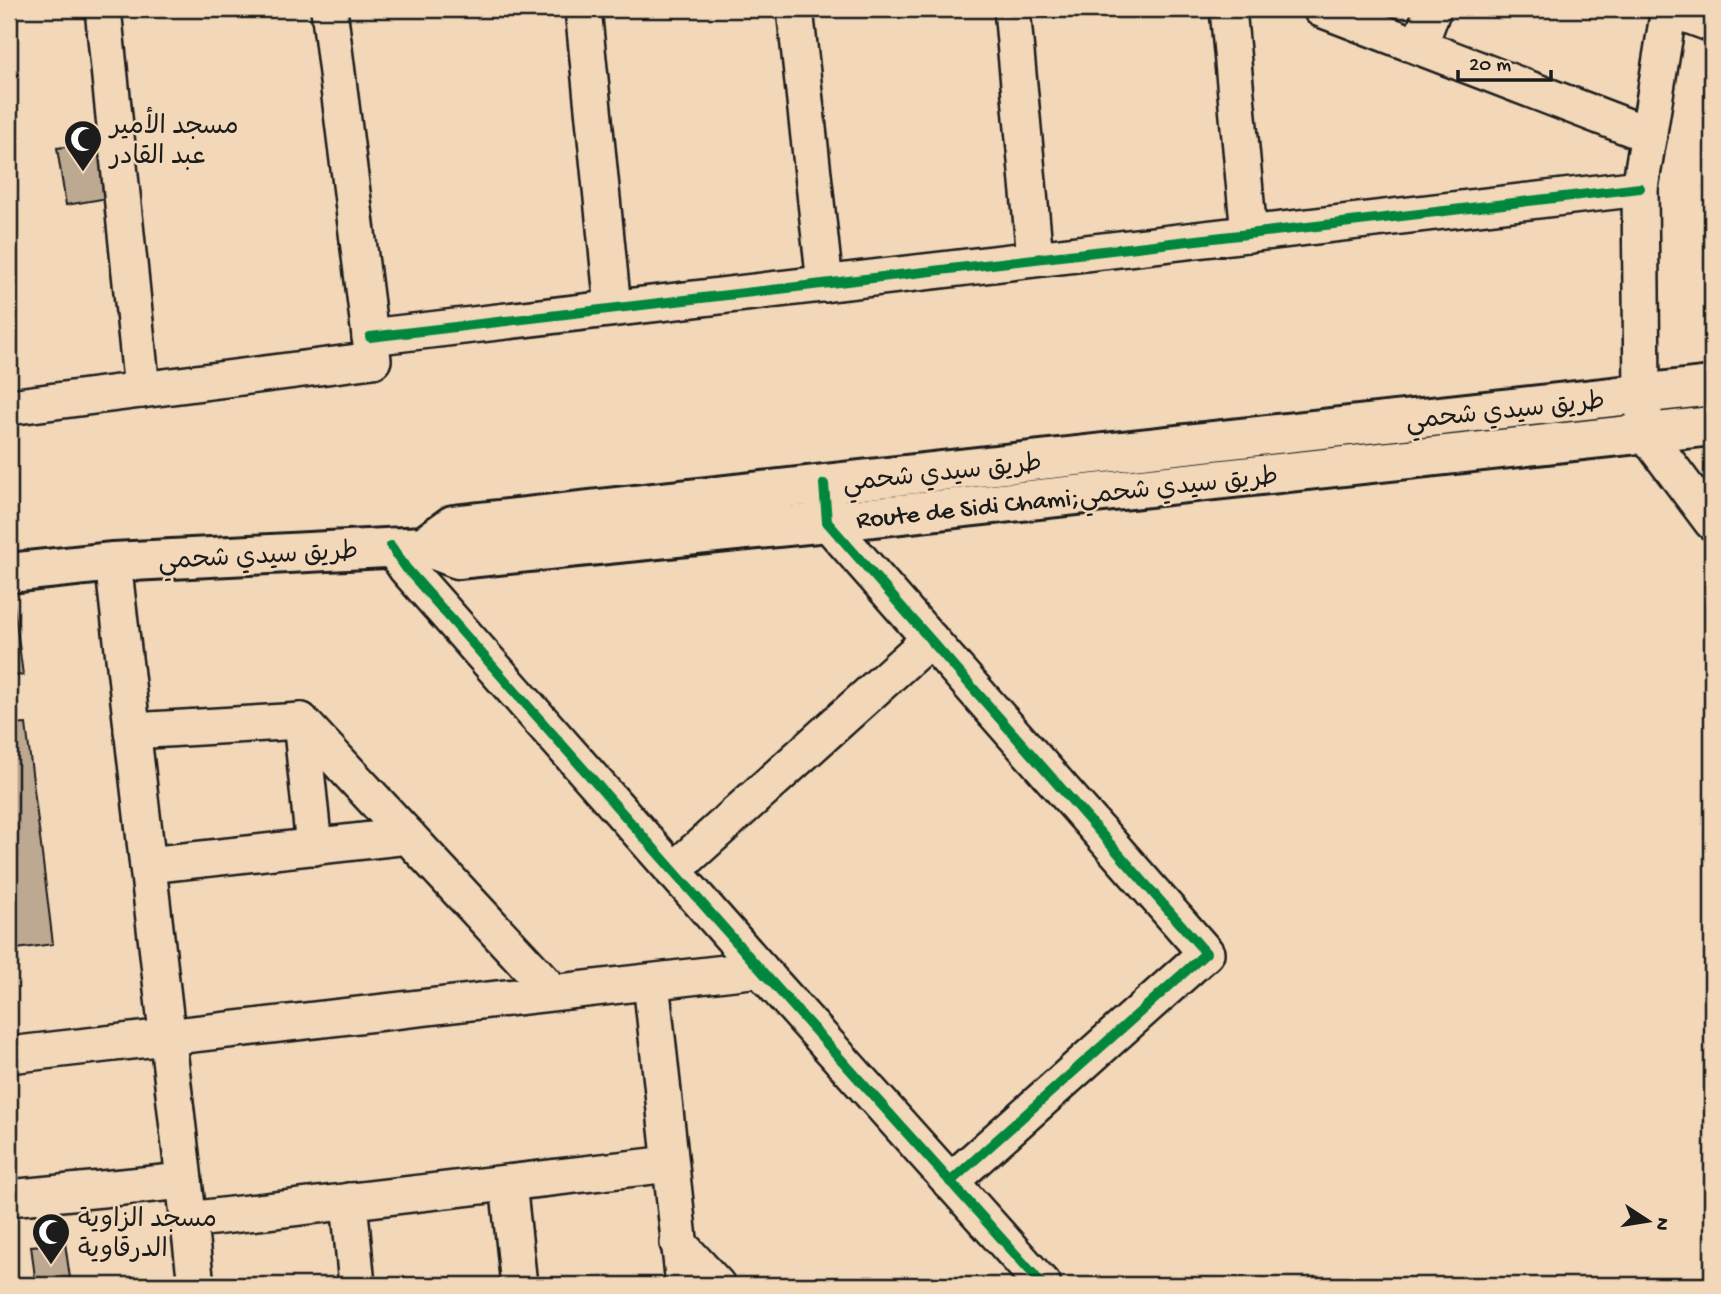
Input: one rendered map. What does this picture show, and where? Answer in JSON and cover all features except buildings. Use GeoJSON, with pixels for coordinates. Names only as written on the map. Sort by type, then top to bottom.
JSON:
{"type":"FeatureCollection","features":[{"type":"Feature","properties":{"kind":"main road","name":"طريق سيدي شحمي"},"geometry":{"type":"LineString","coordinates":[[9,573],[113,562],[407,546],[453,525],[1712,386]]}},
{"type":"Feature","properties":{"kind":"main road","name":"Route de Sidi Chami;طريق سيدي شحمي"},"geometry":{"type":"LineString","coordinates":[[407,546],[458,559],[827,522],[1712,426]]}},
{"type":"Feature","properties":{"kind":"street"},"geometry":{"type":"LineString","coordinates":[[103,9],[142,390]]}},
{"type":"Feature","properties":{"kind":"street"},"geometry":{"type":"LineString","coordinates":[[9,407],[373,360],[329,9]]}},
{"type":"Feature","properties":{"kind":"street"},"geometry":{"type":"LineString","coordinates":[[583,9],[612,308]]}},
{"type":"Feature","properties":{"kind":"street"},"geometry":{"type":"LineString","coordinates":[[795,9],[825,284]]}},
{"type":"Feature","properties":{"kind":"street"},"geometry":{"type":"LineString","coordinates":[[1012,9],[1035,258]]}},
{"type":"Feature","properties":{"kind":"street"},"geometry":{"type":"LineString","coordinates":[[1228,9],[1249,233]]}},
{"type":"Feature","properties":{"kind":"street"},"geometry":{"type":"LineString","coordinates":[[1321,9],[1649,135]]}},
{"type":"Feature","properties":{"kind":"street"},"geometry":{"type":"LineString","coordinates":[[1419,46],[1433,9]]}},
{"type":"Feature","properties":{"kind":"street"},"geometry":{"type":"LineString","coordinates":[[1712,24],[1670,9],[1640,188],[1642,393],[1646,434],[1712,522]]}},
{"type":"Feature","properties":{"kind":"street"},"geometry":{"type":"LineString","coordinates":[[370,337],[1640,188]]}},
{"type":"Feature","properties":{"kind":"street"},"geometry":{"type":"LineString","coordinates":[[824,484],[827,522],[1206,953],[950,1182]]}},
{"type":"Feature","properties":{"kind":"street"},"geometry":{"type":"LineString","coordinates":[[407,546],[406,568],[1043,1285]]}},
{"type":"Feature","properties":{"kind":"street"},"geometry":{"type":"LineString","coordinates":[[113,562],[195,1285]]}},
{"type":"Feature","properties":{"kind":"street"},"geometry":{"type":"LineString","coordinates":[[673,870],[930,639]]}},
{"type":"Feature","properties":{"kind":"street"},"geometry":{"type":"LineString","coordinates":[[132,731],[301,721]]}},
{"type":"Feature","properties":{"kind":"street"},"geometry":{"type":"LineString","coordinates":[[301,721],[553,992]]}},
{"type":"Feature","properties":{"kind":"street"},"geometry":{"type":"LineString","coordinates":[[301,721],[314,847]]}},
{"type":"Feature","properties":{"kind":"street"},"geometry":{"type":"LineString","coordinates":[[148,865],[408,836]]}},
{"type":"Feature","properties":{"kind":"street"},"geometry":{"type":"LineString","coordinates":[[9,1055],[760,969]]}},
{"type":"Feature","properties":{"kind":"street"},"geometry":{"type":"LineString","coordinates":[[651,982],[684,1285]]}},
{"type":"Feature","properties":{"kind":"street"},"geometry":{"type":"LineString","coordinates":[[188,1220],[670,1164]]}},
{"type":"Feature","properties":{"kind":"street"},"geometry":{"type":"LineString","coordinates":[[9,1198],[184,1181]]}},
{"type":"Feature","properties":{"kind":"street"},"geometry":{"type":"LineString","coordinates":[[508,1183],[519,1285]]}},
{"type":"Feature","properties":{"kind":"street"},"geometry":{"type":"LineString","coordinates":[[349,1202],[357,1285]]}},
{"type":"Feature","properties":{"kind":"street"},"geometry":{"type":"LineString","coordinates":[[678,1243],[717,1285]]}},
{"type":"Feature","properties":{"kind":"cycle path"},"geometry":{"type":"LineString","coordinates":[[370,337],[1640,188]]}},
{"type":"Feature","properties":{"kind":"cycle path"},"geometry":{"type":"LineString","coordinates":[[824,484],[827,522],[1206,953],[950,1182]]}},
{"type":"Feature","properties":{"kind":"cycle path"},"geometry":{"type":"LineString","coordinates":[[391,546],[406,568],[1043,1285]]}},
{"type":"Feature","properties":{"kind":"place","name":"مسجد الأمير عبد القادر"},"geometry":{"type":"Point","coordinates":[83,173]}},
{"type":"Feature","properties":{"kind":"place","name":"مسجد الزاوية الدرقاوية"},"geometry":{"type":"Point","coordinates":[51,1266]}}]}
